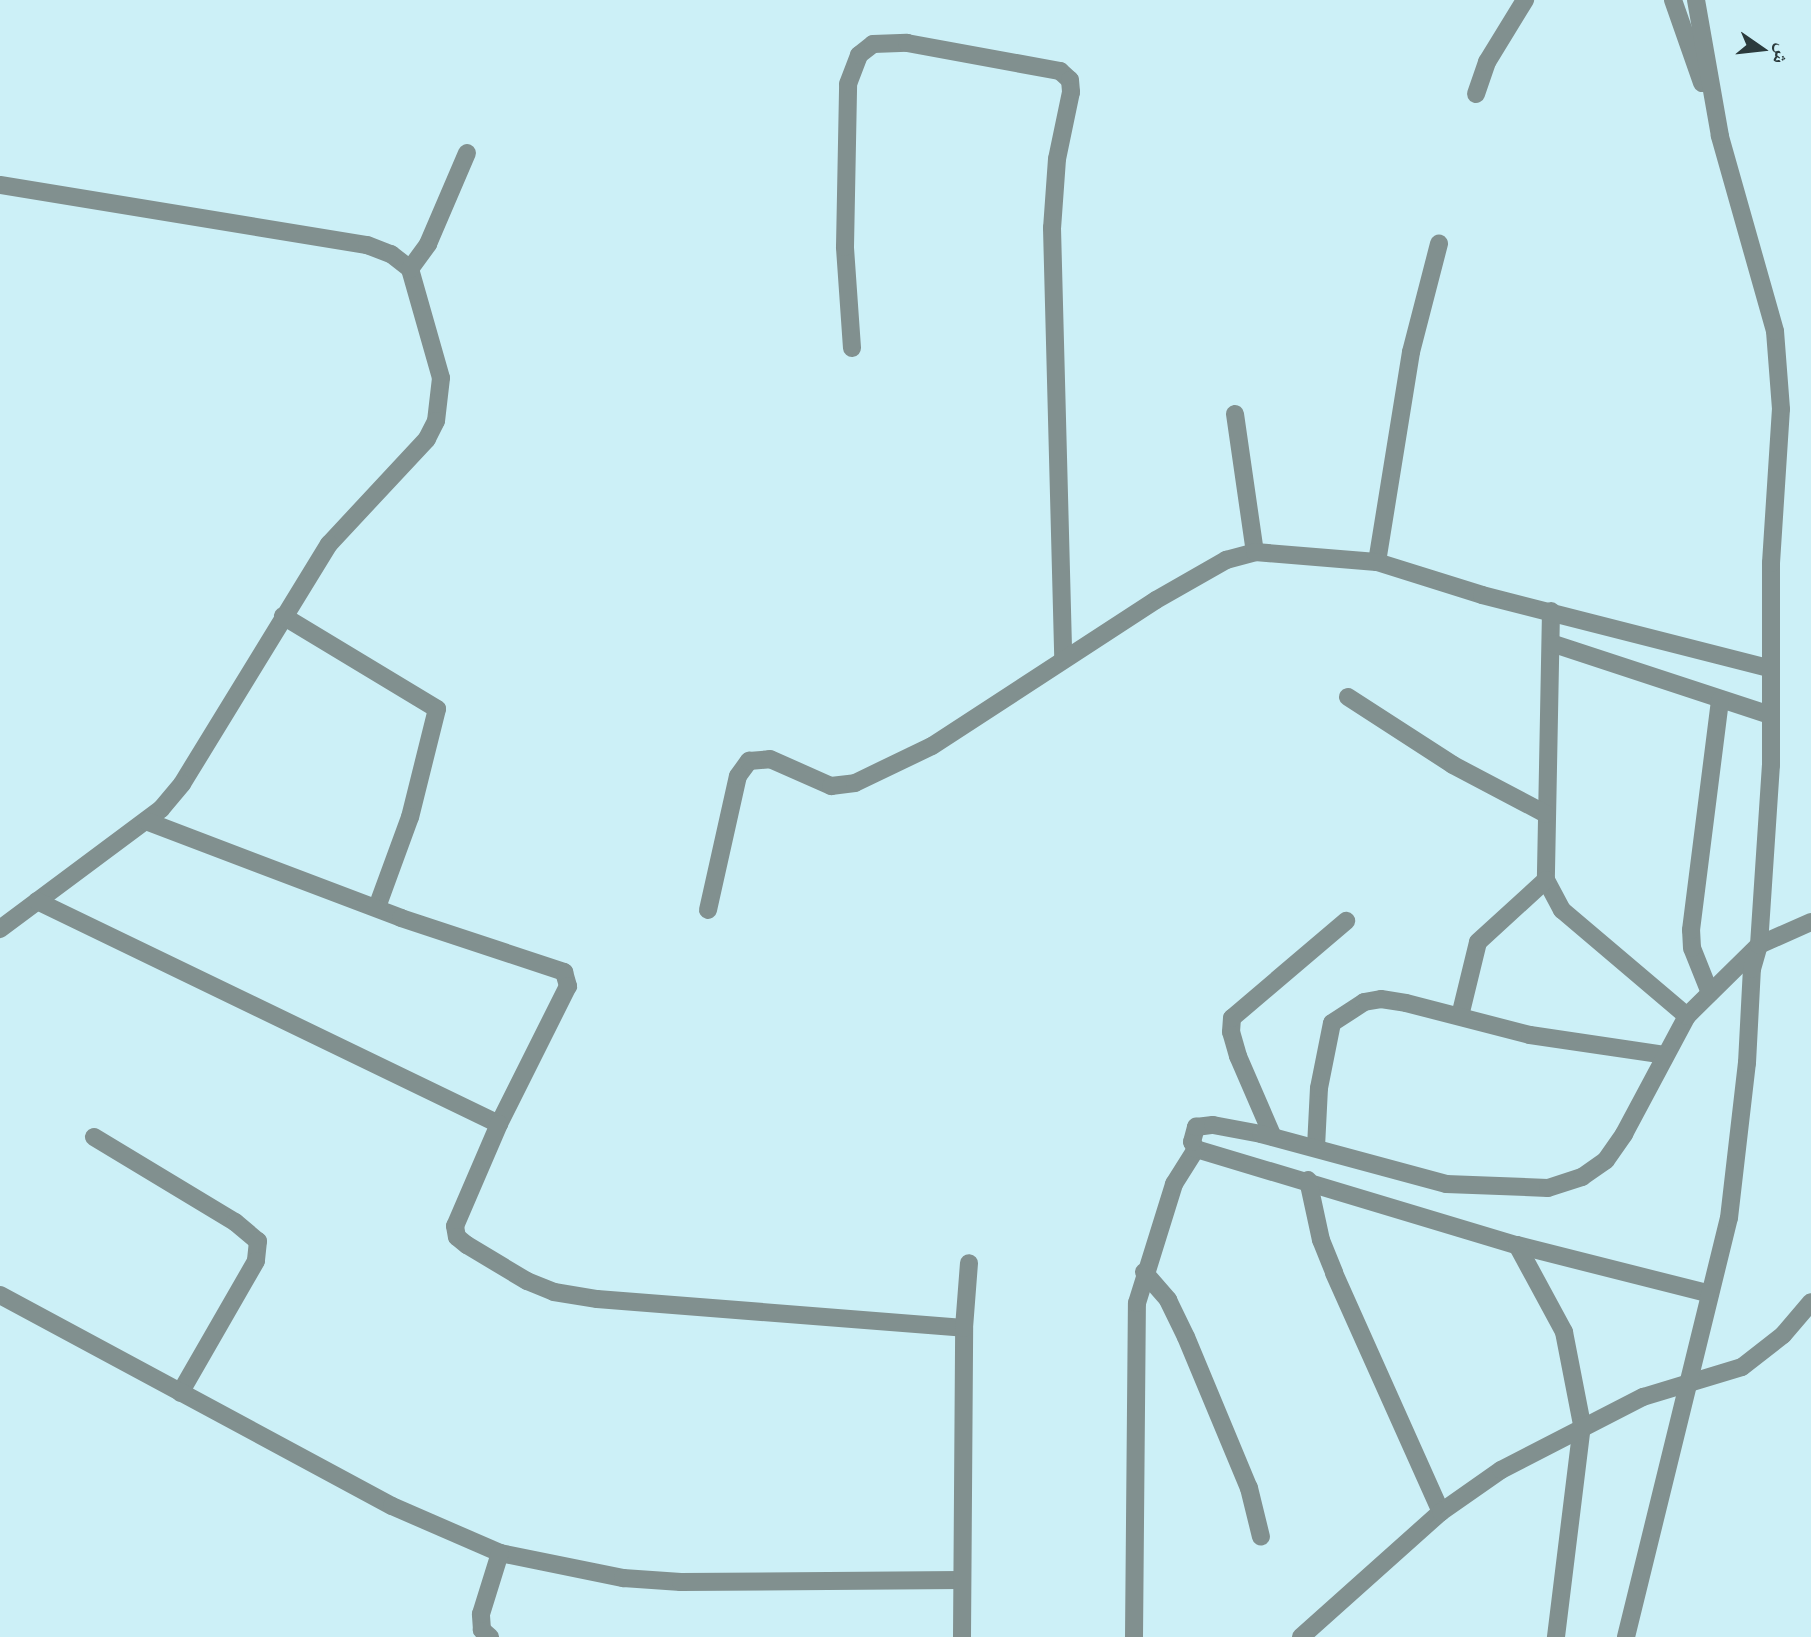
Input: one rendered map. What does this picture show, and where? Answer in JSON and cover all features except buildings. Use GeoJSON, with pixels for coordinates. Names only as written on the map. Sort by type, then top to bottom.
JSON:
{"type":"FeatureCollection","features":[{"type":"Feature","properties":{"kind":"street"},"geometry":{"type":"LineString","coordinates":[[1476,94],[1487,62],[1524,0]]}},
{"type":"Feature","properties":{"kind":"street"},"geometry":{"type":"LineString","coordinates":[[1626,1637],[1729,1217],[1747,1063],[1752,969],[1759,945],[1770,778],[1769,668],[1781,409],[1775,331],[1720,136],[1674,0]]}},
{"type":"Feature","properties":{"kind":"street"},"geometry":{"type":"LineString","coordinates":[[1696,0],[1720,136]]}},
{"type":"Feature","properties":{"kind":"street"},"geometry":{"type":"LineString","coordinates":[[852,348],[845,247],[848,84],[859,55],[873,44],[907,43],[1060,71],[1070,80],[1072,93],[1057,159],[1052,228],[1063,657]]}},
{"type":"Feature","properties":{"kind":"street"},"geometry":{"type":"LineString","coordinates":[[410,269],[428,244],[467,153]]}},
{"type":"Feature","properties":{"kind":"street"},"geometry":{"type":"LineString","coordinates":[[0,185],[367,244],[391,254],[410,269],[441,378],[436,421],[397,477],[330,544],[283,616],[224,723],[182,784],[146,821],[0,929]]}},
{"type":"Feature","properties":{"kind":"street"},"geometry":{"type":"LineString","coordinates":[[1377,562],[1411,352],[1439,244]]}},
{"type":"Feature","properties":{"kind":"street"},"geometry":{"type":"LineString","coordinates":[[1235,414],[1255,552]]}},
{"type":"Feature","properties":{"kind":"street"},"geometry":{"type":"LineString","coordinates":[[708,910],[734,792],[749,761],[770,759],[831,786],[855,783],[932,746],[1063,657],[1226,559],[1255,552],[1377,562],[1769,668]]}},
{"type":"Feature","properties":{"kind":"street"},"geometry":{"type":"LineString","coordinates":[[1552,611],[1554,644],[1546,814],[1546,880],[1562,910],[1687,1016]]}},
{"type":"Feature","properties":{"kind":"street"},"geometry":{"type":"LineString","coordinates":[[283,616],[437,709],[410,817],[377,907]]}},
{"type":"Feature","properties":{"kind":"street"},"geometry":{"type":"LineString","coordinates":[[1554,644],[1770,715]]}},
{"type":"Feature","properties":{"kind":"street"},"geometry":{"type":"LineString","coordinates":[[1348,697],[1452,765],[1546,814]]}},
{"type":"Feature","properties":{"kind":"street"},"geometry":{"type":"LineString","coordinates":[[1710,993],[1692,947],[1691,930],[1720,700]]}},
{"type":"Feature","properties":{"kind":"street"},"geometry":{"type":"LineString","coordinates":[[146,821],[377,907],[541,962],[568,977],[568,986],[499,1124],[455,1226],[457,1237],[467,1245],[554,1293],[610,1300],[964,1328]]}},
{"type":"Feature","properties":{"kind":"street"},"geometry":{"type":"LineString","coordinates":[[1460,1016],[1478,942],[1546,880]]}},
{"type":"Feature","properties":{"kind":"street"},"geometry":{"type":"LineString","coordinates":[[37,901],[499,1124]]}},
{"type":"Feature","properties":{"kind":"street"},"geometry":{"type":"LineString","coordinates":[[1273,1137],[1238,1056],[1231,1032],[1232,1017],[1346,921]]}},
{"type":"Feature","properties":{"kind":"street"},"geometry":{"type":"LineString","coordinates":[[1134,1637],[1133,1427],[1137,1303],[1144,1272],[1174,1184],[1196,1149],[1192,1136],[1201,1125],[1316,1147],[1446,1184],[1548,1188],[1582,1177],[1606,1160],[1643,1104],[1665,1055],[1687,1016],[1759,945],[1811,922]]}},
{"type":"Feature","properties":{"kind":"street"},"geometry":{"type":"LineString","coordinates":[[1316,1147],[1325,1045],[1339,1017],[1381,999],[1530,1035],[1665,1055]]}},
{"type":"Feature","properties":{"kind":"street"},"geometry":{"type":"LineString","coordinates":[[94,1138],[235,1222],[258,1241],[256,1261],[180,1393]]}},
{"type":"Feature","properties":{"kind":"street"},"geometry":{"type":"LineString","coordinates":[[1196,1149],[1308,1180],[1517,1245],[1710,1294]]}},
{"type":"Feature","properties":{"kind":"street"},"geometry":{"type":"LineString","coordinates":[[1308,1180],[1321,1240],[1334,1273],[1441,1512]]}},
{"type":"Feature","properties":{"kind":"street"},"geometry":{"type":"LineString","coordinates":[[1517,1245],[1564,1332],[1582,1425],[1556,1637]]}},
{"type":"Feature","properties":{"kind":"street"},"geometry":{"type":"LineString","coordinates":[[962,1637],[964,1328],[969,1263]]}},
{"type":"Feature","properties":{"kind":"street"},"geometry":{"type":"LineString","coordinates":[[1144,1272],[1168,1300],[1186,1337],[1249,1488],[1261,1537]]}},
{"type":"Feature","properties":{"kind":"street"},"geometry":{"type":"LineString","coordinates":[[0,1295],[392,1506],[500,1553],[622,1578],[681,1582],[961,1580]]}},
{"type":"Feature","properties":{"kind":"street"},"geometry":{"type":"LineString","coordinates":[[1301,1637],[1441,1512],[1501,1470],[1582,1425],[1687,1383],[1730,1371],[1756,1358],[1811,1302]]}},
{"type":"Feature","properties":{"kind":"street"},"geometry":{"type":"LineString","coordinates":[[490,1637],[482,1630],[481,1614],[500,1553]]}}]}
